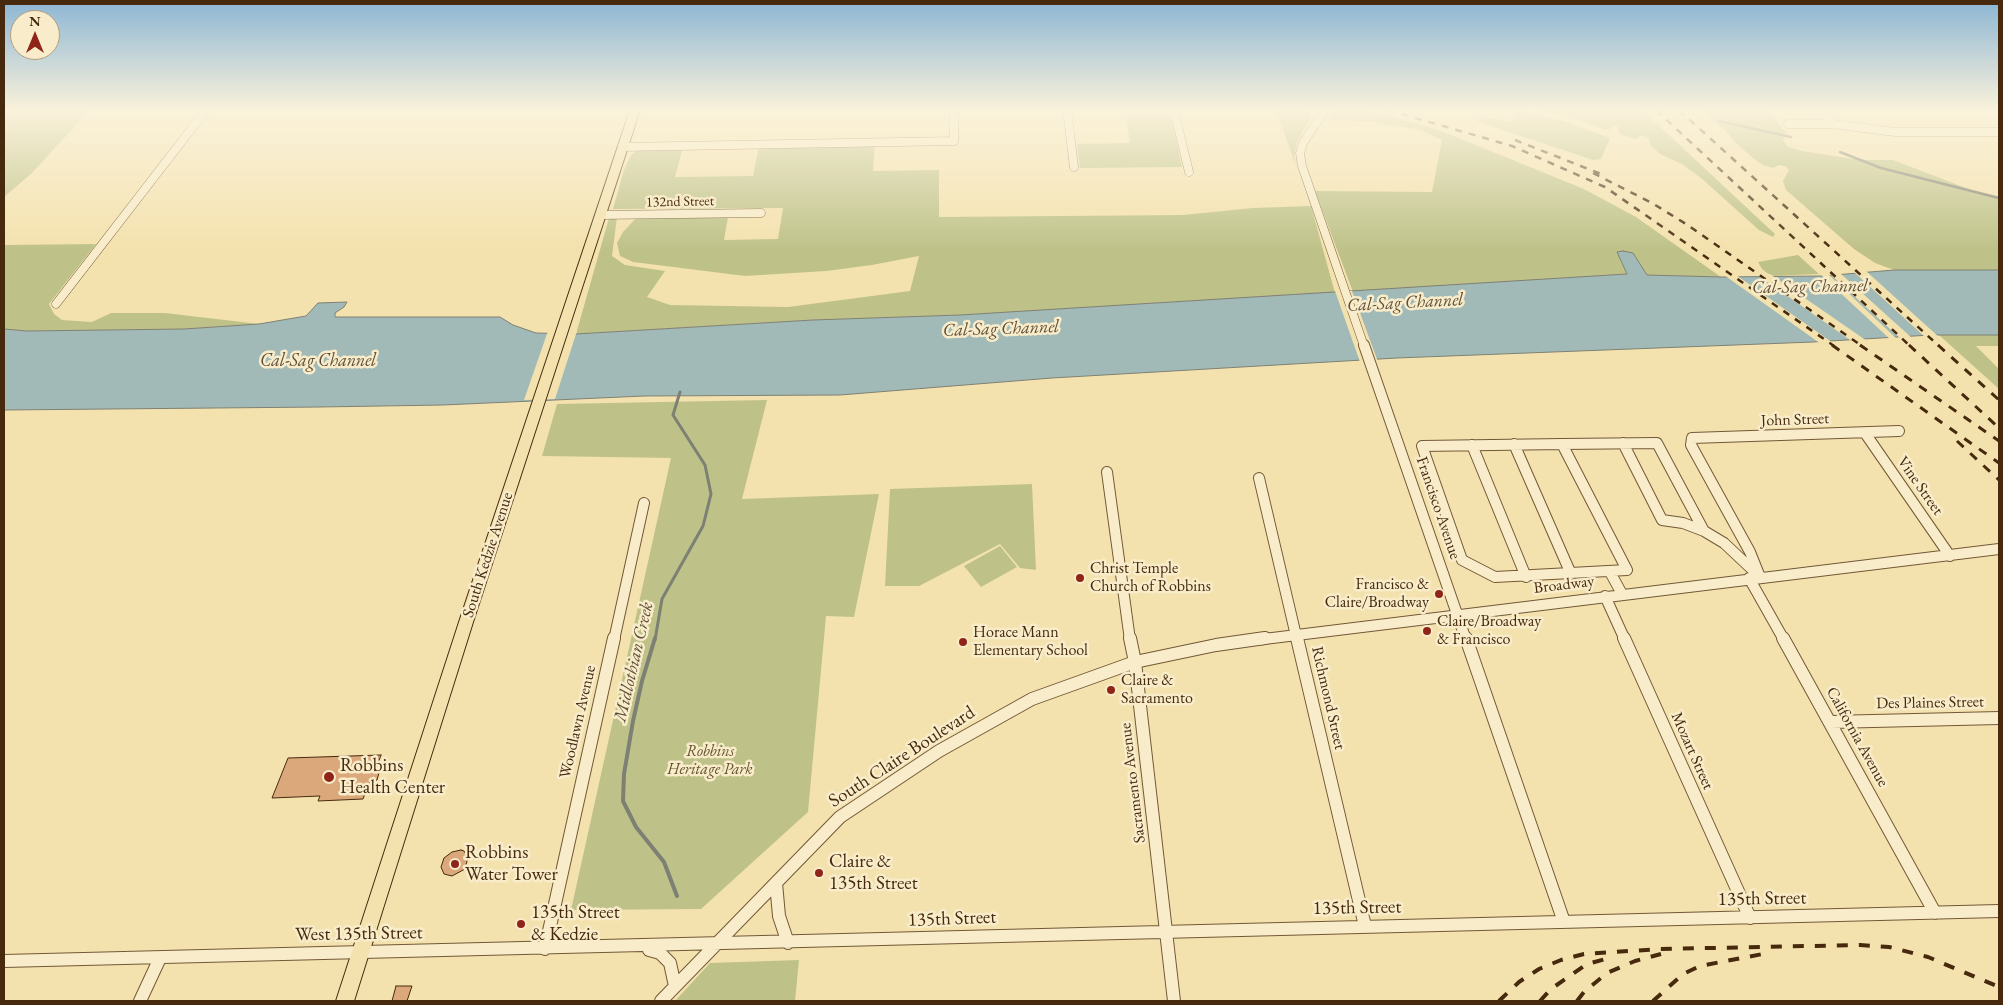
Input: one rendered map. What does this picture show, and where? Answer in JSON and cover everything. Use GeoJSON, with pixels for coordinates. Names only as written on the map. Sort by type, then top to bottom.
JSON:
{"type":"FeatureCollection","features":[{"type":"Feature","properties":{"kind":"main road","name":"South Kedzie Avenue"},"geometry":{"type":"LineString","coordinates":[[345,1001],[619,157]]}},
{"type":"Feature","properties":{"kind":"street"},"geometry":{"type":"LineString","coordinates":[[56,304],[170,157]]}},
{"type":"Feature","properties":{"kind":"street"},"geometry":{"type":"LineString","coordinates":[[1073,157],[1074,167]]}},
{"type":"Feature","properties":{"kind":"street"},"geometry":{"type":"LineString","coordinates":[[1185,157],[1189,172]]}},
{"type":"Feature","properties":{"kind":"street","name":"Francisco Avenue"},"geometry":{"type":"LineString","coordinates":[[1301,157],[1302,166],[1368,362],[1564,922]]}},
{"type":"Feature","properties":{"kind":"street","name":"132nd Street"},"geometry":{"type":"LineString","coordinates":[[600,215],[761,213]]}},
{"type":"Feature","properties":{"kind":"street","name":"John Street"},"geometry":{"type":"LineString","coordinates":[[1692,438],[1899,432]]}},
{"type":"Feature","properties":{"kind":"street","name":"Vine Street"},"geometry":{"type":"LineString","coordinates":[[1865,433],[1950,556]]}},
{"type":"Feature","properties":{"kind":"street","name":"California Avenue"},"geometry":{"type":"LineString","coordinates":[[1692,438],[1691,445],[1750,552],[1754,577],[1935,913]]}},
{"type":"Feature","properties":{"kind":"street"},"geometry":{"type":"LineString","coordinates":[[1623,443],[1662,520],[1683,523],[1704,531],[1724,543],[1754,577]]}},
{"type":"Feature","properties":{"kind":"street"},"geometry":{"type":"LineString","coordinates":[[1562,444],[1627,570],[1526,577],[1495,577],[1462,560],[1422,446],[1514,444],[1657,443],[1704,531]]}},
{"type":"Feature","properties":{"kind":"street"},"geometry":{"type":"LineString","coordinates":[[1514,444],[1571,574]]}},
{"type":"Feature","properties":{"kind":"street"},"geometry":{"type":"LineString","coordinates":[[1472,445],[1526,577]]}},
{"type":"Feature","properties":{"kind":"street","name":"Sacramento Avenue"},"geometry":{"type":"LineString","coordinates":[[1107,472],[1132,652],[1135,662],[1174,1001]]}},
{"type":"Feature","properties":{"kind":"street","name":"Richmond Street"},"geometry":{"type":"LineString","coordinates":[[1259,478],[1365,926]]}},
{"type":"Feature","properties":{"kind":"street","name":"Woodlawn Avenue"},"geometry":{"type":"LineString","coordinates":[[544,949],[644,503]]}},
{"type":"Feature","properties":{"kind":"street","name":"Broadway"},"geometry":{"type":"LineString","coordinates":[[1135,662],[1216,645],[1296,634],[1754,577],[1999,550]]}},
{"type":"Feature","properties":{"kind":"street"},"geometry":{"type":"LineString","coordinates":[[1610,572],[1622,594]]}},
{"type":"Feature","properties":{"kind":"street","name":"Mozart Street"},"geometry":{"type":"LineString","coordinates":[[1605,596],[1750,918]]}},
{"type":"Feature","properties":{"kind":"street","name":"South Claire Boulevard"},"geometry":{"type":"LineString","coordinates":[[661,1001],[840,817],[939,751],[1032,699],[1135,662]]}},
{"type":"Feature","properties":{"kind":"street","name":"Des Plaines Street"},"geometry":{"type":"LineString","coordinates":[[1831,722],[1999,718]]}},
{"type":"Feature","properties":{"kind":"street"},"geometry":{"type":"LineString","coordinates":[[776,883],[779,916],[788,943]]}},
{"type":"Feature","properties":{"kind":"street","name":"135th Street"},"geometry":{"type":"LineString","coordinates":[[715,945],[1166,931],[1999,911]]}},
{"type":"Feature","properties":{"kind":"street","name":"West 135th Street"},"geometry":{"type":"LineString","coordinates":[[4,961],[715,945]]}},
{"type":"Feature","properties":{"kind":"street"},"geometry":{"type":"LineString","coordinates":[[636,947],[660,953],[670,963],[675,986]]}},
{"type":"Feature","properties":{"kind":"street"},"geometry":{"type":"LineString","coordinates":[[140,1001],[160,958]]}},
{"type":"Feature","properties":{"kind":"green space"},"geometry":{"type":"Polygon","coordinates":[[[4,157],[47,157],[32,173],[4,197],[4,157]]]}},
{"type":"Feature","properties":{"kind":"green space"},"geometry":{"type":"Polygon","coordinates":[[[630,157],[680,157],[675,177],[753,176],[757,157],[874,157],[873,171],[939,170],[939,217],[1183,215],[1253,208],[1311,206],[1335,293],[960,315],[813,320],[576,334],[609,218],[617,217],[612,256],[625,265],[665,271],[647,297],[670,305],[788,307],[910,291],[919,256],[826,271],[745,276],[633,262],[620,256],[617,243],[623,232],[637,217],[728,217],[724,240],[778,239],[783,208],[613,209],[624,170],[630,157]]]}},
{"type":"Feature","properties":{"kind":"green space"},"geometry":{"type":"Polygon","coordinates":[[[1079,157],[1180,157],[1182,167],[1080,168],[1079,157]]]}},
{"type":"Feature","properties":{"kind":"green space"},"geometry":{"type":"Polygon","coordinates":[[[1439,157],[1505,157],[1584,189],[1636,217],[1721,277],[1647,275],[1633,253],[1617,252],[1627,274],[1353,292],[1315,191],[1432,192],[1439,157]]]}},
{"type":"Feature","properties":{"kind":"green space"},"geometry":{"type":"Polygon","coordinates":[[[1584,157],[1602,157],[1601,159],[1593,160],[1584,157]]]}},
{"type":"Feature","properties":{"kind":"green space"},"geometry":{"type":"Polygon","coordinates":[[[1666,157],[1692,157],[1775,234],[1773,237],[1759,230],[1701,178],[1682,164],[1666,157]]]}},
{"type":"Feature","properties":{"kind":"green space"},"geometry":{"type":"Polygon","coordinates":[[[1752,157],[1840,157],[1860,160],[1893,160],[1979,193],[1999,198],[1999,270],[1894,270],[1875,263],[1854,249],[1786,190],[1783,181],[1789,170],[1785,166],[1779,165],[1773,168],[1763,165],[1752,157]]]}},
{"type":"Feature","properties":{"kind":"green space"},"geometry":{"type":"Polygon","coordinates":[[[96,244],[49,304],[54,314],[62,320],[92,322],[111,313],[165,313],[259,324],[184,329],[27,331],[4,329],[4,245],[96,244]]]}},
{"type":"Feature","properties":{"kind":"green space"},"geometry":{"type":"Polygon","coordinates":[[[1798,255],[1819,274],[1771,276],[1762,269],[1758,262],[1798,255]]]}},
{"type":"Feature","properties":{"kind":"green space"},"geometry":{"type":"Polygon","coordinates":[[[1939,335],[1999,335],[1999,346],[1976,346],[1999,369],[1999,389],[1939,335]]]}},
{"type":"Feature","properties":{"kind":"green space","name":"Robbins Heritage Park"},"geometry":{"type":"Polygon","coordinates":[[[767,400],[742,499],[879,494],[854,617],[826,616],[808,812],[701,909],[571,910],[671,458],[542,456],[557,404],[767,400]]]}},
{"type":"Feature","properties":{"kind":"green space"},"geometry":{"type":"Polygon","coordinates":[[[1032,484],[1036,570],[1020,568],[1000,544],[919,586],[885,586],[890,489],[1032,484]]]}},
{"type":"Feature","properties":{"kind":"green space"},"geometry":{"type":"Polygon","coordinates":[[[1000,546],[1017,567],[981,587],[964,566],[1000,546]]]}},
{"type":"Feature","properties":{"kind":"green space"},"geometry":{"type":"Polygon","coordinates":[[[799,960],[795,1001],[675,1001],[710,963],[799,960]]]}},
{"type":"Feature","properties":{"kind":"water","name":"Cal-Sag Channel"},"geometry":{"type":"Polygon","coordinates":[[[1617,252],[1633,253],[1647,275],[1721,277],[1822,276],[1894,270],[1999,270],[1999,335],[1931,335],[1813,342],[1397,358],[1052,378],[840,395],[644,396],[443,405],[4,410],[4,329],[27,331],[184,329],[259,324],[306,316],[318,303],[347,302],[344,307],[335,313],[335,317],[500,317],[513,325],[536,333],[576,334],[813,320],[960,315],[1627,274],[1617,252]]]}},
{"type":"Feature","properties":{"kind":"pier"},"geometry":{"type":"Polygon","coordinates":[[[1866,271],[1940,338],[1926,338],[1854,272],[1866,271]]]}},
{"type":"Feature","properties":{"kind":"pier"},"geometry":{"type":"Polygon","coordinates":[[[1827,273],[1898,340],[1891,340],[1820,274],[1827,273]]]}},
{"type":"Feature","properties":{"kind":"pier"},"geometry":{"type":"Polygon","coordinates":[[[1829,273],[1840,273],[1913,339],[1901,339],[1829,273]]]}},
{"type":"Feature","properties":{"kind":"pier"},"geometry":{"type":"Polygon","coordinates":[[[1756,274],[1770,274],[1867,341],[1853,342],[1756,274]]]}},
{"type":"Feature","properties":{"kind":"pier"},"geometry":{"type":"Polygon","coordinates":[[[1724,275],[1736,275],[1833,343],[1821,344],[1724,275]]]}},
{"type":"Feature","properties":{"kind":"pier"},"geometry":{"type":"Polygon","coordinates":[[[1335,291],[1352,291],[1378,362],[1360,362],[1335,291]]]}},
{"type":"Feature","properties":{"kind":"pier"},"geometry":{"type":"Polygon","coordinates":[[[548,331],[577,331],[555,399],[524,400],[548,331]]]}},
{"type":"Feature","properties":{"kind":"building","name":"Robbins Health Center"},"geometry":{"type":"Polygon","coordinates":[[[381,755],[377,766],[379,773],[377,780],[370,781],[363,799],[318,801],[320,796],[272,798],[288,758],[381,755]]]}},
{"type":"Feature","properties":{"kind":"building","name":"Robbins Water Tower"},"geometry":{"type":"Polygon","coordinates":[[[461,850],[468,857],[465,869],[452,876],[444,874],[441,867],[444,858],[452,852],[461,850]]]}},
{"type":"Feature","properties":{"kind":"building"},"geometry":{"type":"Polygon","coordinates":[[[396,986],[412,986],[407,1001],[392,1001],[396,986]]]}},
{"type":"Feature","properties":{"kind":"waterway"},"geometry":{"type":"LineString","coordinates":[[1853,157],[1881,168],[1999,198]]}},
{"type":"Feature","properties":{"kind":"waterway","name":"Midlothian Creek"},"geometry":{"type":"LineString","coordinates":[[655,640],[662,599],[703,526],[711,494],[705,465],[673,415],[680,392]]}},
{"type":"Feature","properties":{"kind":"waterway","name":"Midlothian Creek"},"geometry":{"type":"LineString","coordinates":[[655,638],[642,681],[633,721],[624,774],[623,801],[636,827],[664,862],[677,896]]}},
{"type":"Feature","properties":{"kind":"railway"},"geometry":{"type":"LineString","coordinates":[[1537,157],[1605,187],[1834,346]]}},
{"type":"Feature","properties":{"kind":"railway"},"geometry":{"type":"LineString","coordinates":[[1558,157],[1601,174]]}},
{"type":"Feature","properties":{"kind":"railway"},"geometry":{"type":"LineString","coordinates":[[1706,157],[1910,346]]}},
{"type":"Feature","properties":{"kind":"railway"},"geometry":{"type":"LineString","coordinates":[[1731,157],[1939,346]]}},
{"type":"Feature","properties":{"kind":"railway"},"geometry":{"type":"LineString","coordinates":[[1593,173],[1652,203],[1686,224],[1862,346]]}},
{"type":"Feature","properties":{"kind":"railway"},"geometry":{"type":"LineString","coordinates":[[1832,345],[1999,463]]}},
{"type":"Feature","properties":{"kind":"railway"},"geometry":{"type":"LineString","coordinates":[[1860,345],[1999,441]]}},
{"type":"Feature","properties":{"kind":"railway"},"geometry":{"type":"LineString","coordinates":[[1909,345],[1999,428]]}},
{"type":"Feature","properties":{"kind":"railway"},"geometry":{"type":"LineString","coordinates":[[1938,345],[1999,400]]}},
{"type":"Feature","properties":{"kind":"railway"},"geometry":{"type":"LineString","coordinates":[[1957,441],[1999,480]]}},
{"type":"Feature","properties":{"kind":"railway"},"geometry":{"type":"LineString","coordinates":[[1499,1001],[1519,982],[1539,969],[1561,960],[1584,954],[1660,949],[1860,945],[1889,947],[1928,957],[1999,987]]}},
{"type":"Feature","properties":{"kind":"railway"},"geometry":{"type":"LineString","coordinates":[[1653,1001],[1683,974],[1700,966],[1768,953]]}},
{"type":"Feature","properties":{"kind":"railway"},"geometry":{"type":"LineString","coordinates":[[1577,1001],[1584,992],[1607,973],[1635,961],[1661,954]]}},
{"type":"Feature","properties":{"kind":"railway"},"geometry":{"type":"LineString","coordinates":[[1540,1001],[1551,989],[1587,964],[1613,957]]}},
{"type":"Feature","properties":{"kind":"place","name":"Christ Temple Church of Robbins"},"geometry":{"type":"Point","coordinates":[1080,578]}},
{"type":"Feature","properties":{"kind":"place","name":"Francisco & Claire/Broadway"},"geometry":{"type":"Point","coordinates":[1439,594]}},
{"type":"Feature","properties":{"kind":"place","name":"Claire/Broadway & Francisco"},"geometry":{"type":"Point","coordinates":[1427,631]}},
{"type":"Feature","properties":{"kind":"place","name":"Horace Mann Elementary School"},"geometry":{"type":"Point","coordinates":[963,642]}},
{"type":"Feature","properties":{"kind":"place","name":"Claire & Sacramento"},"geometry":{"type":"Point","coordinates":[1111,690]}},
{"type":"Feature","properties":{"kind":"place","name":"Robbins Health Center"},"geometry":{"type":"Point","coordinates":[329,777]}},
{"type":"Feature","properties":{"kind":"place","name":"Robbins Water Tower"},"geometry":{"type":"Point","coordinates":[455,864]}},
{"type":"Feature","properties":{"kind":"place","name":"Claire & 135th Street"},"geometry":{"type":"Point","coordinates":[819,873]}},
{"type":"Feature","properties":{"kind":"place","name":"135th Street & Kedzie"},"geometry":{"type":"Point","coordinates":[521,924]}}]}
